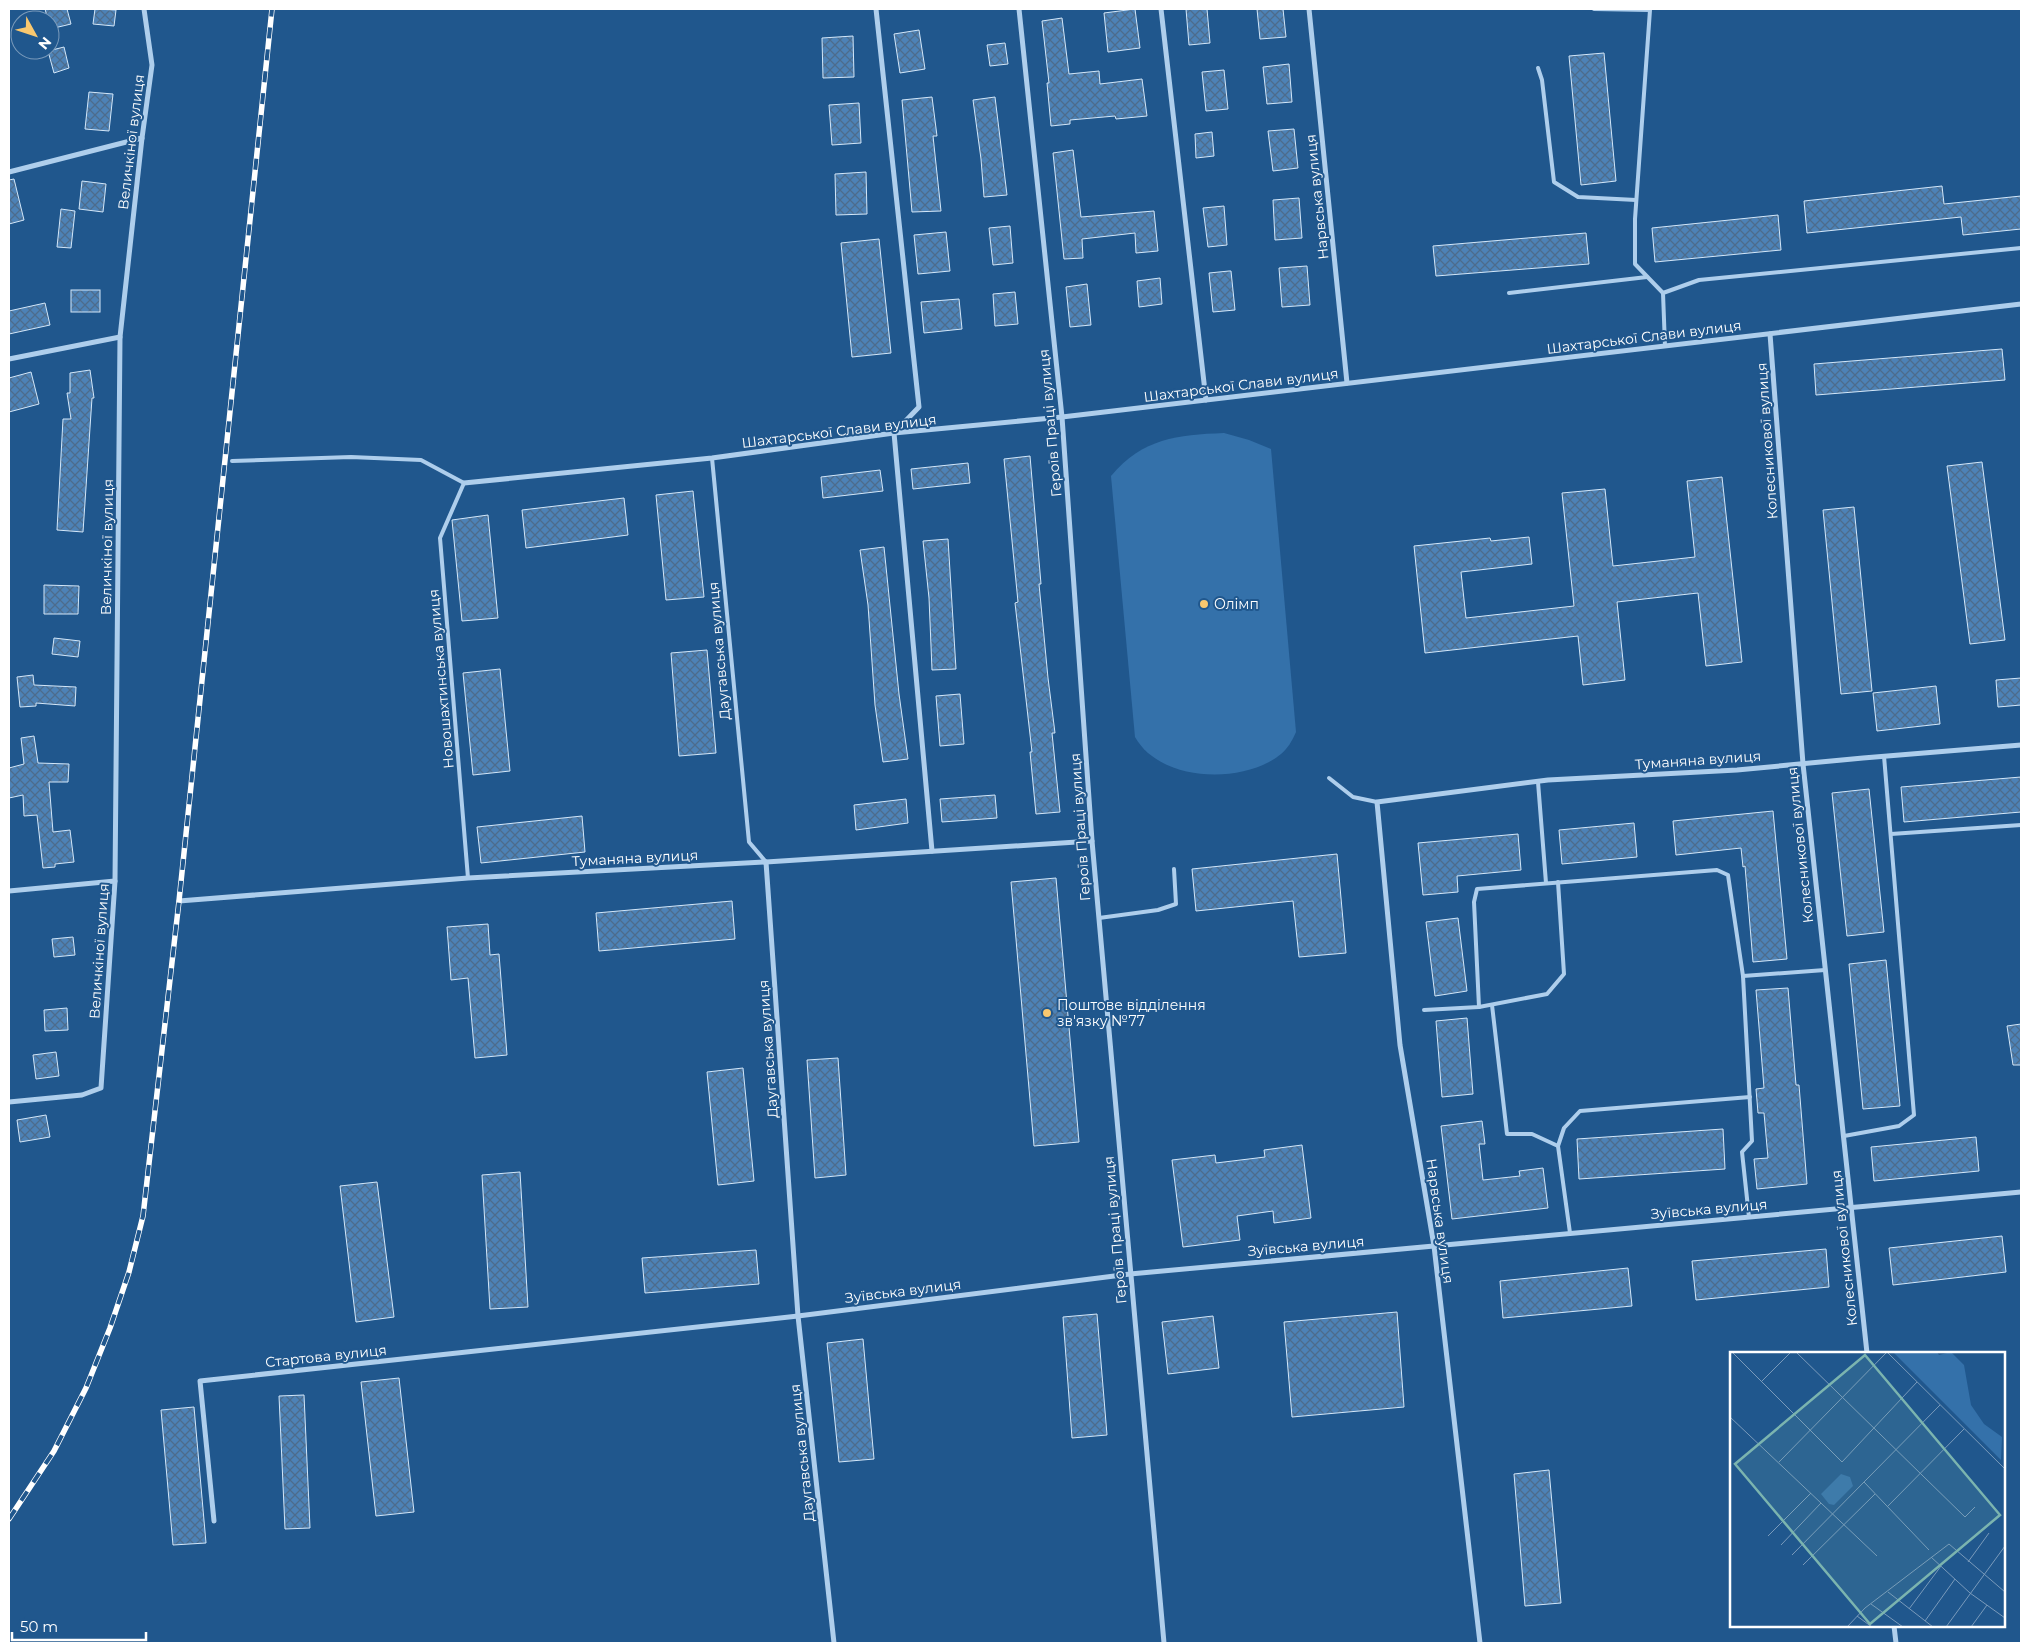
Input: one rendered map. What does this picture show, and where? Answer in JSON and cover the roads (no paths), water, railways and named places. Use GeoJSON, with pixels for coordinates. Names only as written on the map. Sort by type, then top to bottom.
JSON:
{"type":"FeatureCollection","features":[{"type":"Feature","properties":{"kind":"street","name":"Величкіної вулиця"},"geometry":{"type":"LineString","coordinates":[[9,1102],[82,1095],[101,1088],[115,881],[120,337],[152,65],[144,9]]}},
{"type":"Feature","properties":{"kind":"street"},"geometry":{"type":"LineString","coordinates":[[876,9],[919,407],[894,433],[932,852]]}},
{"type":"Feature","properties":{"kind":"street","name":"Героїв Праці вулиця"},"geometry":{"type":"LineString","coordinates":[[1019,9],[1062,417],[1092,841],[1164,1643]]}},
{"type":"Feature","properties":{"kind":"street"},"geometry":{"type":"LineString","coordinates":[[1161,9],[1206,400]]}},
{"type":"Feature","properties":{"kind":"street","name":"Нарвська вулиця"},"geometry":{"type":"LineString","coordinates":[[1309,9],[1347,383]]}},
{"type":"Feature","properties":{"kind":"street"},"geometry":{"type":"LineString","coordinates":[[9,172],[142,138]]}},
{"type":"Feature","properties":{"kind":"street","name":"Шахтарської Слави вулиця"},"geometry":{"type":"LineString","coordinates":[[464,483],[712,458],[894,433],[1062,417],[2021,304]]}},
{"type":"Feature","properties":{"kind":"street","name":"Колесникової вулиця"},"geometry":{"type":"LineString","coordinates":[[1770,334],[1803,764],[1852,1207],[1866,1352]]}},
{"type":"Feature","properties":{"kind":"street"},"geometry":{"type":"LineString","coordinates":[[9,359],[120,337]]}},
{"type":"Feature","properties":{"kind":"street","name":"Туманяна вулиця"},"geometry":{"type":"LineString","coordinates":[[1377,802],[1538,782],[1737,770],[2021,745]]}},
{"type":"Feature","properties":{"kind":"street","name":"Нарвська вулиця"},"geometry":{"type":"LineString","coordinates":[[1377,802],[1400,1045],[1434,1246],[1480,1643]]}},
{"type":"Feature","properties":{"kind":"street","name":"Туманяна вулиця"},"geometry":{"type":"LineString","coordinates":[[179,901],[468,878],[766,862],[1092,841]]}},
{"type":"Feature","properties":{"kind":"street","name":"Даугавська вулиця"},"geometry":{"type":"LineString","coordinates":[[766,862],[798,1316],[834,1643]]}},
{"type":"Feature","properties":{"kind":"street"},"geometry":{"type":"LineString","coordinates":[[9,891],[115,881]]}},
{"type":"Feature","properties":{"kind":"street","name":"Зуївська вулиця"},"geometry":{"type":"LineString","coordinates":[[594,1338],[798,1316],[1130,1274],[2021,1192]]}},
{"type":"Feature","properties":{"kind":"street","name":"Стартова вулиця"},"geometry":{"type":"LineString","coordinates":[[214,1521],[200,1381],[594,1338]]}},
{"type":"Feature","properties":{"kind":"street"},"geometry":{"type":"LineString","coordinates":[[1894,1627],[1896,1643]]}},
{"type":"Feature","properties":{"kind":"lane"},"geometry":{"type":"LineString","coordinates":[[1594,9],[1650,10],[1636,200],[1635,264],[1662,293],[1665,346]]}},
{"type":"Feature","properties":{"kind":"lane"},"geometry":{"type":"LineString","coordinates":[[1538,68],[1542,80],[1554,182],[1578,197],[1636,200]]}},
{"type":"Feature","properties":{"kind":"lane"},"geometry":{"type":"LineString","coordinates":[[1662,293],[1699,280],[2021,248]]}},
{"type":"Feature","properties":{"kind":"lane"},"geometry":{"type":"LineString","coordinates":[[1509,293],[1647,277]]}},
{"type":"Feature","properties":{"kind":"lane"},"geometry":{"type":"LineString","coordinates":[[232,461],[351,457],[421,460],[464,483]]}},
{"type":"Feature","properties":{"kind":"lane","name":"Даугавська вулиця"},"geometry":{"type":"LineString","coordinates":[[712,458],[749,842],[766,862]]}},
{"type":"Feature","properties":{"kind":"lane","name":"Новошахтинська вулиця"},"geometry":{"type":"LineString","coordinates":[[464,483],[440,538],[468,878]]}},
{"type":"Feature","properties":{"kind":"lane"},"geometry":{"type":"LineString","coordinates":[[1844,1136],[1899,1126],[1914,1115],[1884,756]]}},
{"type":"Feature","properties":{"kind":"lane"},"geometry":{"type":"LineString","coordinates":[[1329,778],[1353,798],[1377,802]]}},
{"type":"Feature","properties":{"kind":"lane"},"geometry":{"type":"LineString","coordinates":[[1538,782],[1546,883]]}},
{"type":"Feature","properties":{"kind":"lane"},"geometry":{"type":"LineString","coordinates":[[1891,834],[2021,825]]}},
{"type":"Feature","properties":{"kind":"lane"},"geometry":{"type":"LineString","coordinates":[[1099,918],[1158,910],[1176,904],[1174,869]]}},
{"type":"Feature","properties":{"kind":"lane"},"geometry":{"type":"LineString","coordinates":[[1479,1008],[1474,902],[1477,889],[1716,870],[1728,875],[1743,976],[1752,1141],[1742,1152],[1750,1216]]}},
{"type":"Feature","properties":{"kind":"lane"},"geometry":{"type":"LineString","coordinates":[[1424,1010],[1479,1008],[1547,994],[1564,974],[1558,882]]}},
{"type":"Feature","properties":{"kind":"lane"},"geometry":{"type":"LineString","coordinates":[[1743,976],[1826,970]]}},
{"type":"Feature","properties":{"kind":"lane"},"geometry":{"type":"LineString","coordinates":[[1492,1005],[1507,1134],[1532,1134],[1558,1146]]}},
{"type":"Feature","properties":{"kind":"lane"},"geometry":{"type":"LineString","coordinates":[[1570,1233],[1558,1146],[1564,1128],[1580,1110],[1750,1097]]}},
{"type":"Feature","properties":{"kind":"railway"},"geometry":{"type":"LineString","coordinates":[[9,1519],[54,1451],[86,1388],[110,1328],[129,1272],[143,1216],[179,901],[272,9]]}},
{"type":"Feature","properties":{"kind":"place","name":"Олімп"},"geometry":{"type":"Point","coordinates":[1204,604]}},
{"type":"Feature","properties":{"kind":"place","name":"Поштове відділення зв'язку №77"},"geometry":{"type":"Point","coordinates":[1047,1013]}}]}
